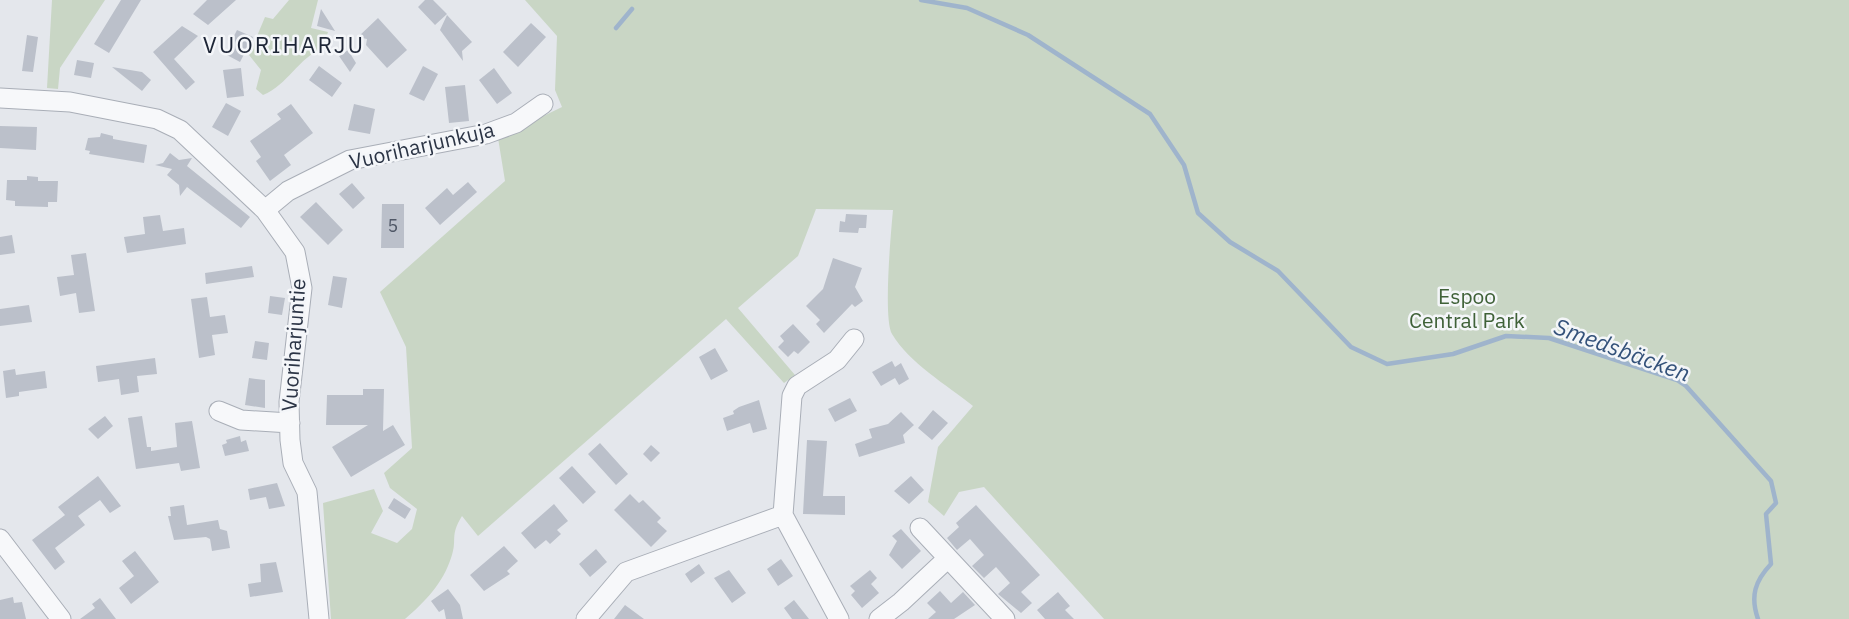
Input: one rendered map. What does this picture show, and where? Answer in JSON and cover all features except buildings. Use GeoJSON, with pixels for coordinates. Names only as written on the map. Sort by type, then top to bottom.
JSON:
{"type":"FeatureCollection","features":[{"type":"Feature","properties":{"kind":"street","name":"Vuoriharjuntie"},"geometry":{"type":"LineString","coordinates":[[0,98],[70,102],[157,119],[194,141],[265,210],[295,252],[302,288],[290,423],[293,463],[307,492],[319,619]]}},
{"type":"Feature","properties":{"kind":"street","name":"Vuoriharjunkuja"},"geometry":{"type":"LineString","coordinates":[[265,210],[288,191],[350,160],[486,134],[516,123],[543,104]]}},
{"type":"Feature","properties":{"kind":"street"},"geometry":{"type":"LineString","coordinates":[[839,619],[783,515],[792,396],[797,386],[837,360],[853,339]]}},
{"type":"Feature","properties":{"kind":"street"},"geometry":{"type":"LineString","coordinates":[[219,411],[242,420],[290,423]]}},
{"type":"Feature","properties":{"kind":"street"},"geometry":{"type":"LineString","coordinates":[[586,619],[626,572],[783,515]]}},
{"type":"Feature","properties":{"kind":"street"},"geometry":{"type":"LineString","coordinates":[[920,528],[1005,619]]}},
{"type":"Feature","properties":{"kind":"street"},"geometry":{"type":"LineString","coordinates":[[0,539],[61,619]]}},
{"type":"Feature","properties":{"kind":"street"},"geometry":{"type":"LineString","coordinates":[[878,619],[901,602],[947,559]]}},
{"type":"Feature","properties":{"kind":"green space"},"geometry":{"type":"Polygon","coordinates":[[[52,0],[105,0],[60,68],[58,89],[47,88],[52,0]]]}},
{"type":"Feature","properties":{"kind":"green space"},"geometry":{"type":"Polygon","coordinates":[[[289,0],[318,0],[311,28],[328,32],[323,48],[314,52],[272,91],[263,95],[256,89],[261,70],[249,55],[265,17],[273,19],[289,0]]]}},
{"type":"Feature","properties":{"kind":"green space","name":"Espoo Central Park"},"geometry":{"type":"Polygon","coordinates":[[[525,0],[1849,0],[1849,619],[1104,619],[984,487],[959,492],[944,516],[928,502],[938,447],[973,406],[918,364],[892,334],[888,294],[893,210],[816,209],[798,256],[738,308],[795,375],[784,383],[726,319],[478,536],[462,516],[456,529],[448,567],[426,599],[405,619],[331,619],[323,503],[374,489],[383,511],[371,533],[397,543],[412,529],[417,509],[390,488],[384,473],[412,448],[406,347],[380,292],[505,181],[498,138],[562,107],[555,90],[557,36],[525,0]]]}},
{"type":"Feature","properties":{"kind":"waterway","name":"Smedsbäcken"},"geometry":{"type":"LineString","coordinates":[[921,0],[967,8],[1028,35],[1150,114],[1184,165],[1198,213],[1230,242],[1278,271],[1351,347],[1387,364],[1453,354],[1506,336],[1549,338],[1677,380],[1686,386],[1771,481],[1776,503],[1766,514],[1771,564],[1761,577],[1754,596],[1758,619]]}},
{"type":"Feature","properties":{"kind":"waterway","name":"Smedsbäcken"},"geometry":{"type":"LineString","coordinates":[[616,28],[632,9]]}},
{"type":"Feature","properties":{"kind":"district","name":"VUORIHARJU"},"geometry":{"type":"Point","coordinates":[284,45]}}]}
